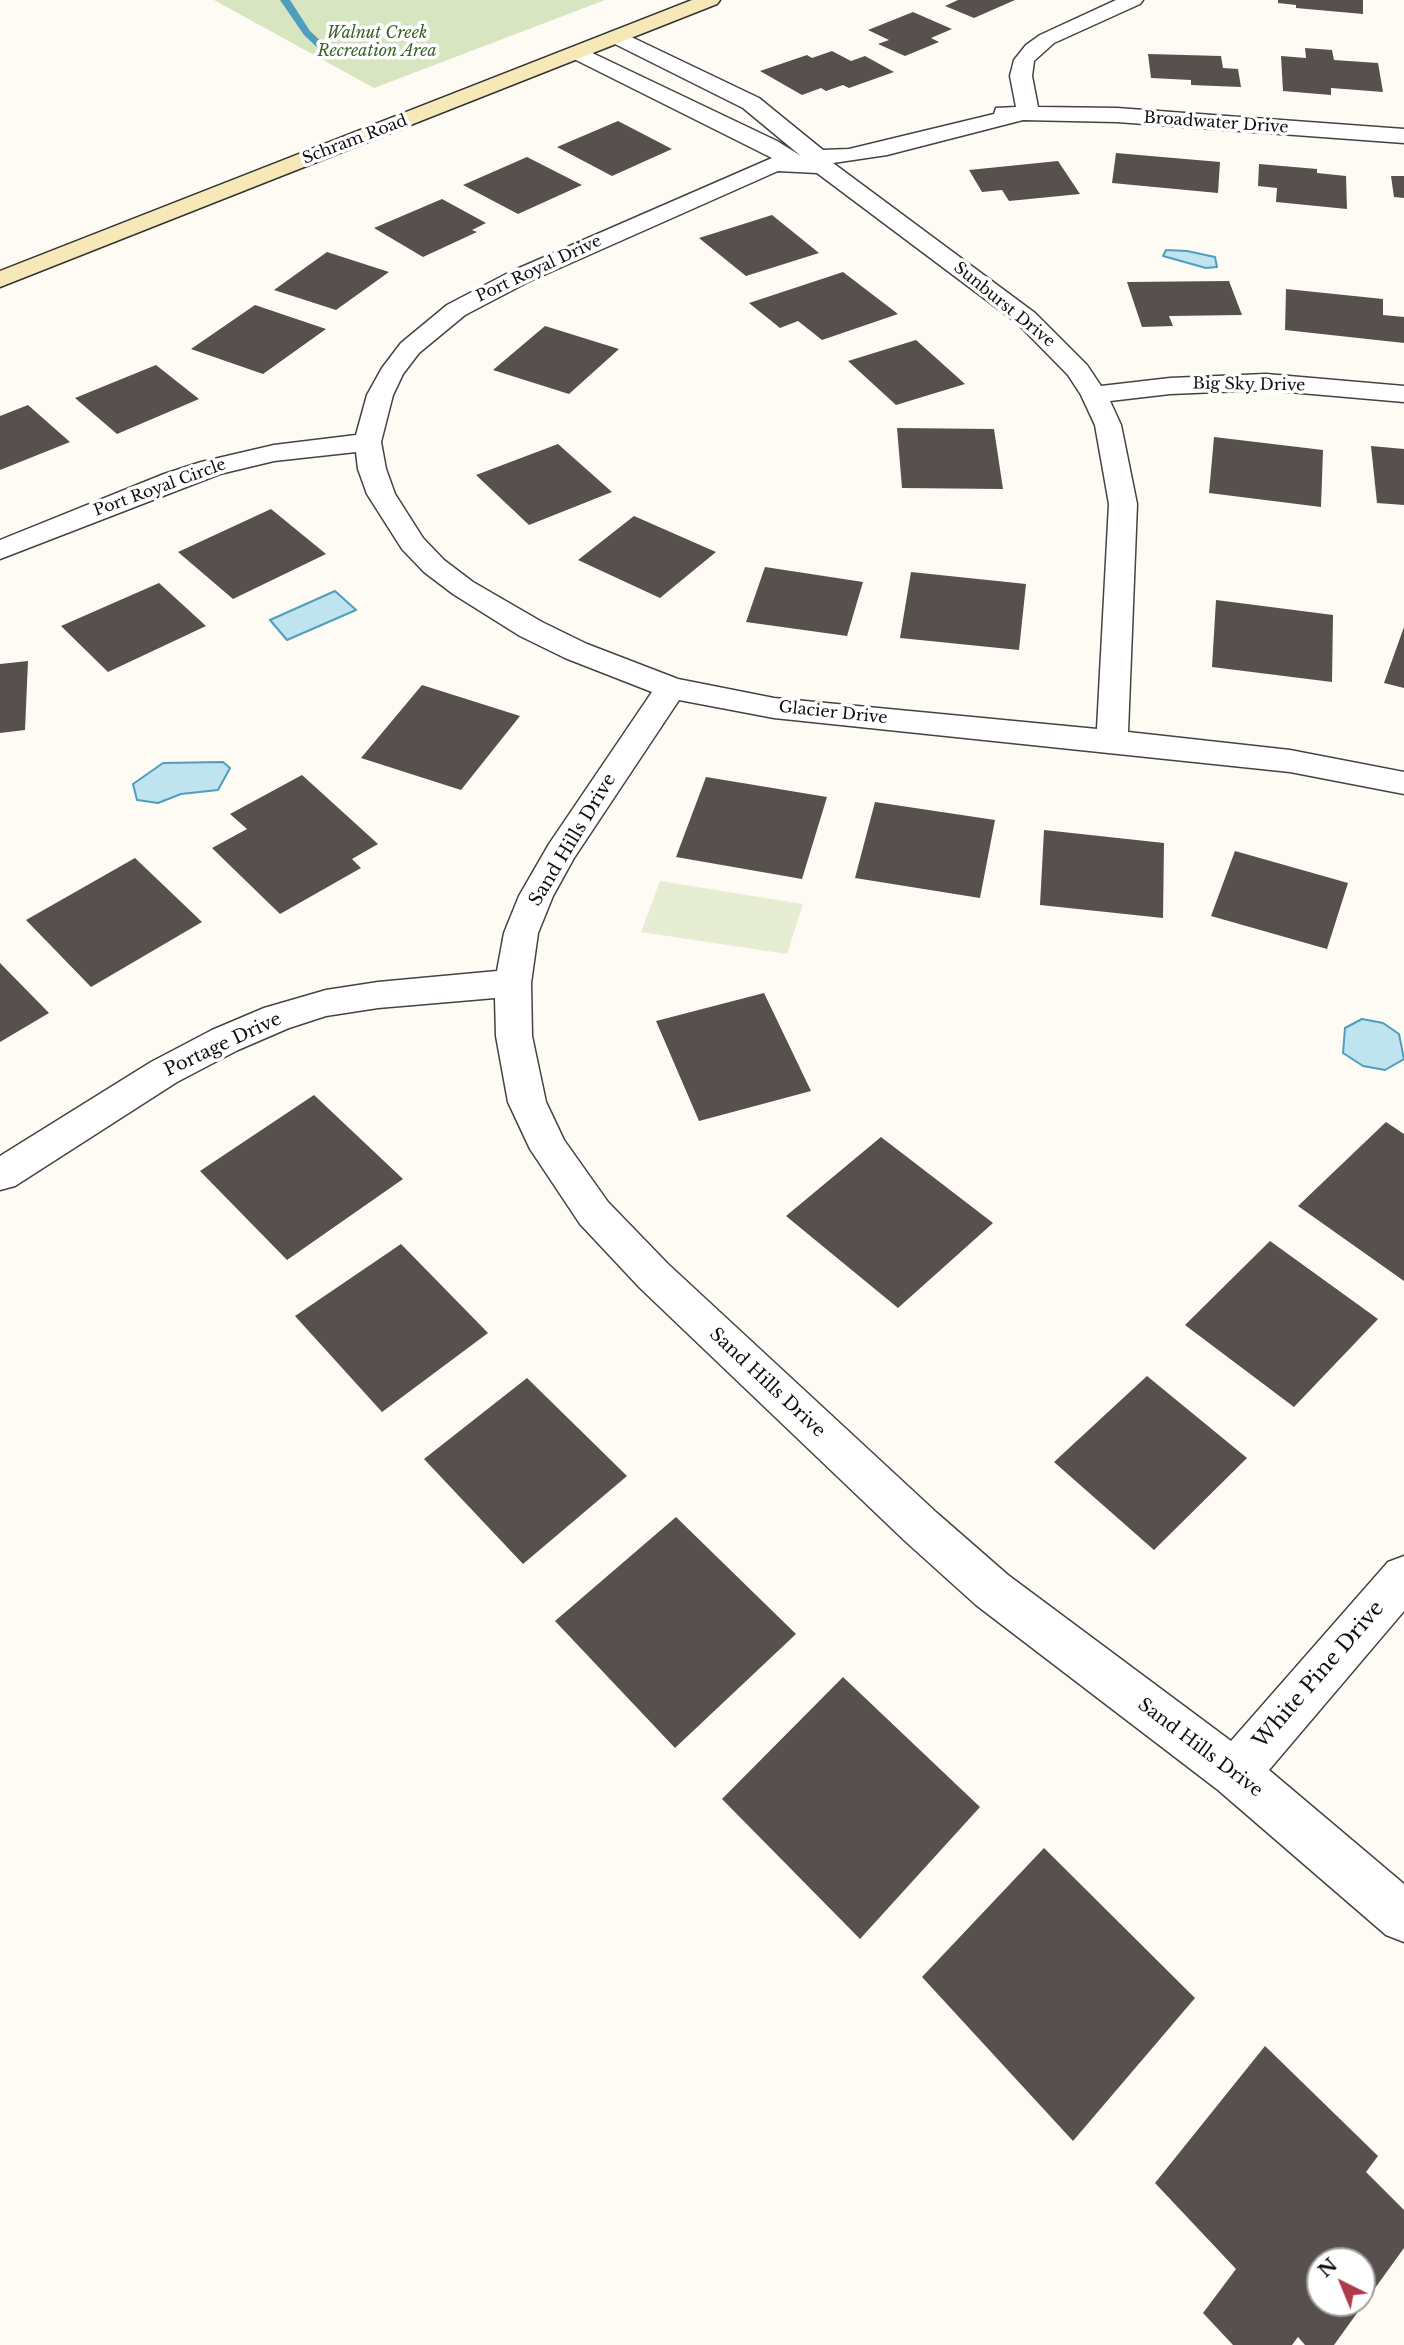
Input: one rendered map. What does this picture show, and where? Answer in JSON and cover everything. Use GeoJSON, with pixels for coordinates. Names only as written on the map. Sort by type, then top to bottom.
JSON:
{"type":"FeatureCollection","features":[{"type":"Feature","properties":{"kind":"main road","name":"Schram Road"},"geometry":{"type":"LineString","coordinates":[[0,280],[710,0]]}},
{"type":"Feature","properties":{"kind":"street"},"geometry":{"type":"LineString","coordinates":[[1028,112],[1021,76],[1024,60],[1032,49],[1047,39],[1133,0]]}},
{"type":"Feature","properties":{"kind":"street","name":"Sunburst Drive"},"geometry":{"type":"LineString","coordinates":[[616,37],[751,103],[801,159]]}},
{"type":"Feature","properties":{"kind":"street","name":"Sunburst Drive"},"geometry":{"type":"LineString","coordinates":[[577,53],[801,159],[1026,318],[1071,362],[1094,395],[1108,425],[1123,504],[1112,741]]}},
{"type":"Feature","properties":{"kind":"street","name":"Broadwater Drive"},"geometry":{"type":"LineString","coordinates":[[801,159],[849,156],[1028,112]]}},
{"type":"Feature","properties":{"kind":"street","name":"Broadwater Drive"},"geometry":{"type":"LineString","coordinates":[[915,118],[955,113],[1028,112],[1404,136]]}},
{"type":"Feature","properties":{"kind":"street"},"geometry":{"type":"LineString","coordinates":[[801,159],[839,136]]}},
{"type":"Feature","properties":{"kind":"street","name":"Port Royal Drive"},"geometry":{"type":"LineString","coordinates":[[368,442],[377,404],[391,373],[410,348],[456,310],[519,277],[801,159]]}},
{"type":"Feature","properties":{"kind":"street","name":"Big Sky Drive"},"geometry":{"type":"LineString","coordinates":[[1094,395],[1170,386],[1242,382],[1404,394]]}},
{"type":"Feature","properties":{"kind":"street","name":"Port Royal Circle"},"geometry":{"type":"LineString","coordinates":[[0,550],[174,480],[212,468],[274,453],[368,442]]}},
{"type":"Feature","properties":{"kind":"street","name":"Glacier Drive"},"geometry":{"type":"LineString","coordinates":[[368,442],[372,468],[381,494],[412,543],[434,566],[463,588],[531,629],[599,661],[671,688],[774,708],[1290,761],[1404,783]]}},
{"type":"Feature","properties":{"kind":"street","name":"Sand Hills Drive"},"geometry":{"type":"LineString","coordinates":[[671,688],[561,852],[536,896],[521,933],[513,984],[516,1050],[527,1102],[539,1130],[569,1181],[622,1243],[822,1434],[992,1590],[1235,1773],[1404,1917]]}},
{"type":"Feature","properties":{"kind":"street","name":"Portage Drive"},"geometry":{"type":"LineString","coordinates":[[1,1175],[164,1073],[225,1040],[277,1018],[326,1003],[377,995],[513,984]]}},
{"type":"Feature","properties":{"kind":"street","name":"White Pine Drive"},"geometry":{"type":"LineString","coordinates":[[1235,1773],[1404,1577]]}},
{"type":"Feature","properties":{"kind":"green space","name":"Walnut Creek Recreation Area"},"geometry":{"type":"Polygon","coordinates":[[[214,0],[605,0],[374,88],[214,0]]]}},
{"type":"Feature","properties":{"kind":"green space"},"geometry":{"type":"Polygon","coordinates":[[[660,881],[803,904],[787,954],[641,932],[660,881]]]}},
{"type":"Feature","properties":{"kind":"water"},"geometry":{"type":"Polygon","coordinates":[[[1166,250],[1215,257],[1217,267],[1206,268],[1163,256],[1166,250]]]}},
{"type":"Feature","properties":{"kind":"water"},"geometry":{"type":"Polygon","coordinates":[[[335,591],[356,610],[287,640],[270,620],[335,591]]]}},
{"type":"Feature","properties":{"kind":"water"},"geometry":{"type":"Polygon","coordinates":[[[223,762],[230,768],[218,790],[181,794],[158,803],[137,800],[133,784],[163,763],[223,762]]]}},
{"type":"Feature","properties":{"kind":"water"},"geometry":{"type":"Polygon","coordinates":[[[1362,1019],[1383,1023],[1399,1034],[1404,1059],[1385,1070],[1363,1066],[1343,1053],[1345,1028],[1362,1019]]]}},
{"type":"Feature","properties":{"kind":"building"},"geometry":{"type":"Polygon","coordinates":[[[958,0],[1015,0],[974,18],[945,6],[958,0]]]}},
{"type":"Feature","properties":{"kind":"building"},"geometry":{"type":"Polygon","coordinates":[[[1278,0],[1363,0],[1363,14],[1296,8],[1296,5],[1278,3],[1278,0]]]}},
{"type":"Feature","properties":{"kind":"building"},"geometry":{"type":"Polygon","coordinates":[[[913,12],[952,29],[931,38],[939,42],[905,56],[878,44],[889,40],[868,30],[913,12]]]}},
{"type":"Feature","properties":{"kind":"building"},"geometry":{"type":"Polygon","coordinates":[[[1305,48],[1332,50],[1334,60],[1378,63],[1383,92],[1331,88],[1331,95],[1283,91],[1281,56],[1306,58],[1305,48]]]}},
{"type":"Feature","properties":{"kind":"building"},"geometry":{"type":"Polygon","coordinates":[[[832,51],[851,61],[865,56],[894,72],[849,88],[843,85],[826,91],[821,88],[802,95],[760,71],[807,55],[812,58],[832,51]]]}},
{"type":"Feature","properties":{"kind":"building"},"geometry":{"type":"Polygon","coordinates":[[[1148,54],[1221,56],[1223,68],[1238,69],[1241,87],[1191,85],[1191,80],[1151,78],[1148,54]]]}},
{"type":"Feature","properties":{"kind":"building"},"geometry":{"type":"Polygon","coordinates":[[[618,121],[672,149],[612,176],[557,147],[618,121]]]}},
{"type":"Feature","properties":{"kind":"building"},"geometry":{"type":"Polygon","coordinates":[[[1116,153],[1220,162],[1218,193],[1112,183],[1116,153]]]}},
{"type":"Feature","properties":{"kind":"building"},"geometry":{"type":"Polygon","coordinates":[[[527,157],[582,185],[518,214],[463,185],[527,157]]]}},
{"type":"Feature","properties":{"kind":"building"},"geometry":{"type":"Polygon","coordinates":[[[1058,161],[1080,194],[1009,201],[1002,190],[982,192],[969,170],[1058,161]]]}},
{"type":"Feature","properties":{"kind":"building"},"geometry":{"type":"Polygon","coordinates":[[[1259,164],[1317,169],[1317,173],[1346,176],[1347,209],[1276,202],[1277,188],[1258,186],[1259,164]]]}},
{"type":"Feature","properties":{"kind":"building"},"geometry":{"type":"Polygon","coordinates":[[[1391,176],[1404,176],[1404,198],[1394,197],[1391,176]]]}},
{"type":"Feature","properties":{"kind":"building"},"geometry":{"type":"Polygon","coordinates":[[[442,199],[486,223],[472,230],[477,232],[423,257],[374,228],[442,199]]]}},
{"type":"Feature","properties":{"kind":"building"},"geometry":{"type":"Polygon","coordinates":[[[772,215],[819,253],[746,276],[699,238],[772,215]]]}},
{"type":"Feature","properties":{"kind":"building"},"geometry":{"type":"Polygon","coordinates":[[[327,252],[389,272],[336,310],[274,290],[327,252]]]}},
{"type":"Feature","properties":{"kind":"building"},"geometry":{"type":"Polygon","coordinates":[[[843,272],[898,314],[822,340],[798,321],[780,328],[749,303],[843,272]]]}},
{"type":"Feature","properties":{"kind":"building"},"geometry":{"type":"Polygon","coordinates":[[[1229,281],[1242,315],[1169,316],[1173,326],[1142,327],[1127,282],[1229,281]]]}},
{"type":"Feature","properties":{"kind":"building"},"geometry":{"type":"Polygon","coordinates":[[[1286,289],[1383,299],[1383,315],[1404,317],[1404,343],[1285,330],[1286,289]]]}},
{"type":"Feature","properties":{"kind":"building"},"geometry":{"type":"Polygon","coordinates":[[[255,305],[326,329],[263,374],[191,349],[255,305]]]}},
{"type":"Feature","properties":{"kind":"building"},"geometry":{"type":"Polygon","coordinates":[[[545,326],[619,349],[569,394],[493,370],[545,326]]]}},
{"type":"Feature","properties":{"kind":"building"},"geometry":{"type":"Polygon","coordinates":[[[916,340],[965,384],[896,405],[848,361],[916,340]]]}},
{"type":"Feature","properties":{"kind":"building"},"geometry":{"type":"Polygon","coordinates":[[[156,365],[199,399],[117,434],[75,398],[156,365]]]}},
{"type":"Feature","properties":{"kind":"building"},"geometry":{"type":"Polygon","coordinates":[[[28,405],[70,442],[0,470],[0,416],[28,405]]]}},
{"type":"Feature","properties":{"kind":"building"},"geometry":{"type":"Polygon","coordinates":[[[897,428],[994,429],[1003,489],[902,488],[897,428]]]}},
{"type":"Feature","properties":{"kind":"building"},"geometry":{"type":"Polygon","coordinates":[[[1214,437],[1323,450],[1321,507],[1209,493],[1214,437]]]}},
{"type":"Feature","properties":{"kind":"building"},"geometry":{"type":"Polygon","coordinates":[[[558,444],[612,492],[529,525],[476,475],[558,444]]]}},
{"type":"Feature","properties":{"kind":"building"},"geometry":{"type":"Polygon","coordinates":[[[1371,446],[1404,449],[1404,505],[1377,503],[1371,446]]]}},
{"type":"Feature","properties":{"kind":"building"},"geometry":{"type":"Polygon","coordinates":[[[271,509],[326,554],[233,599],[178,552],[271,509]]]}},
{"type":"Feature","properties":{"kind":"building"},"geometry":{"type":"Polygon","coordinates":[[[634,516],[716,552],[660,598],[578,560],[634,516]]]}},
{"type":"Feature","properties":{"kind":"building"},"geometry":{"type":"Polygon","coordinates":[[[765,567],[863,582],[847,636],[746,622],[765,567]]]}},
{"type":"Feature","properties":{"kind":"building"},"geometry":{"type":"Polygon","coordinates":[[[911,572],[1026,584],[1019,650],[900,638],[911,572]]]}},
{"type":"Feature","properties":{"kind":"building"},"geometry":{"type":"Polygon","coordinates":[[[159,583],[206,626],[108,672],[61,626],[159,583]]]}},
{"type":"Feature","properties":{"kind":"building"},"geometry":{"type":"Polygon","coordinates":[[[1216,600],[1333,615],[1332,682],[1212,667],[1216,600]]]}},
{"type":"Feature","properties":{"kind":"building"},"geometry":{"type":"Polygon","coordinates":[[[1404,627],[1404,688],[1384,683],[1404,627]]]}},
{"type":"Feature","properties":{"kind":"building"},"geometry":{"type":"Polygon","coordinates":[[[28,661],[25,730],[0,733],[0,664],[28,661]]]}},
{"type":"Feature","properties":{"kind":"building"},"geometry":{"type":"Polygon","coordinates":[[[422,685],[520,716],[461,790],[361,758],[422,685]]]}},
{"type":"Feature","properties":{"kind":"building"},"geometry":{"type":"Polygon","coordinates":[[[302,775],[378,844],[352,859],[361,868],[280,914],[212,848],[247,829],[230,814],[302,775]]]}},
{"type":"Feature","properties":{"kind":"building"},"geometry":{"type":"Polygon","coordinates":[[[706,777],[827,797],[802,879],[676,857],[706,777]]]}},
{"type":"Feature","properties":{"kind":"building"},"geometry":{"type":"Polygon","coordinates":[[[875,802],[995,820],[980,898],[855,878],[875,802]]]}},
{"type":"Feature","properties":{"kind":"building"},"geometry":{"type":"Polygon","coordinates":[[[1044,830],[1164,843],[1163,918],[1040,905],[1044,830]]]}},
{"type":"Feature","properties":{"kind":"building"},"geometry":{"type":"Polygon","coordinates":[[[1235,851],[1348,883],[1327,949],[1211,916],[1235,851]]]}},
{"type":"Feature","properties":{"kind":"building"},"geometry":{"type":"Polygon","coordinates":[[[135,858],[202,922],[91,987],[26,920],[135,858]]]}},
{"type":"Feature","properties":{"kind":"building"},"geometry":{"type":"Polygon","coordinates":[[[0,963],[49,1013],[0,1042],[0,963]]]}},
{"type":"Feature","properties":{"kind":"building"},"geometry":{"type":"Polygon","coordinates":[[[764,993],[811,1091],[699,1121],[656,1021],[764,993]]]}},
{"type":"Feature","properties":{"kind":"building"},"geometry":{"type":"Polygon","coordinates":[[[314,1095],[403,1179],[287,1260],[200,1171],[314,1095]]]}},
{"type":"Feature","properties":{"kind":"building"},"geometry":{"type":"Polygon","coordinates":[[[1386,1122],[1404,1134],[1404,1281],[1298,1206],[1386,1122]]]}},
{"type":"Feature","properties":{"kind":"building"},"geometry":{"type":"Polygon","coordinates":[[[881,1137],[993,1223],[898,1308],[786,1216],[881,1137]]]}},
{"type":"Feature","properties":{"kind":"building"},"geometry":{"type":"Polygon","coordinates":[[[1270,1241],[1378,1319],[1294,1407],[1185,1325],[1270,1241]]]}},
{"type":"Feature","properties":{"kind":"building"},"geometry":{"type":"Polygon","coordinates":[[[401,1244],[488,1333],[382,1412],[295,1316],[401,1244]]]}},
{"type":"Feature","properties":{"kind":"building"},"geometry":{"type":"Polygon","coordinates":[[[1147,1376],[1247,1458],[1154,1550],[1054,1462],[1147,1376]]]}},
{"type":"Feature","properties":{"kind":"building"},"geometry":{"type":"Polygon","coordinates":[[[527,1378],[627,1476],[523,1564],[424,1459],[527,1378]]]}},
{"type":"Feature","properties":{"kind":"building"},"geometry":{"type":"Polygon","coordinates":[[[676,1517],[796,1634],[675,1748],[555,1621],[676,1517]]]}},
{"type":"Feature","properties":{"kind":"building"},"geometry":{"type":"Polygon","coordinates":[[[843,1677],[980,1807],[860,1939],[722,1799],[843,1677]]]}},
{"type":"Feature","properties":{"kind":"building"},"geometry":{"type":"Polygon","coordinates":[[[1044,1848],[1195,1998],[1073,2141],[922,1977],[1044,1848]]]}},
{"type":"Feature","properties":{"kind":"building"},"geometry":{"type":"Polygon","coordinates":[[[1265,2046],[1378,2156],[1366,2172],[1404,2210],[1404,2248],[1376,2287],[1376,2247],[1306,2247],[1306,2317],[1354,2317],[1334,2345],[1305,2345],[1298,2337],[1292,2345],[1233,2345],[1203,2313],[1236,2269],[1155,2183],[1265,2046]]]}},
{"type":"Feature","properties":{"kind":"waterway"},"geometry":{"type":"LineString","coordinates":[[285,0],[307,33],[326,51]]}}]}
